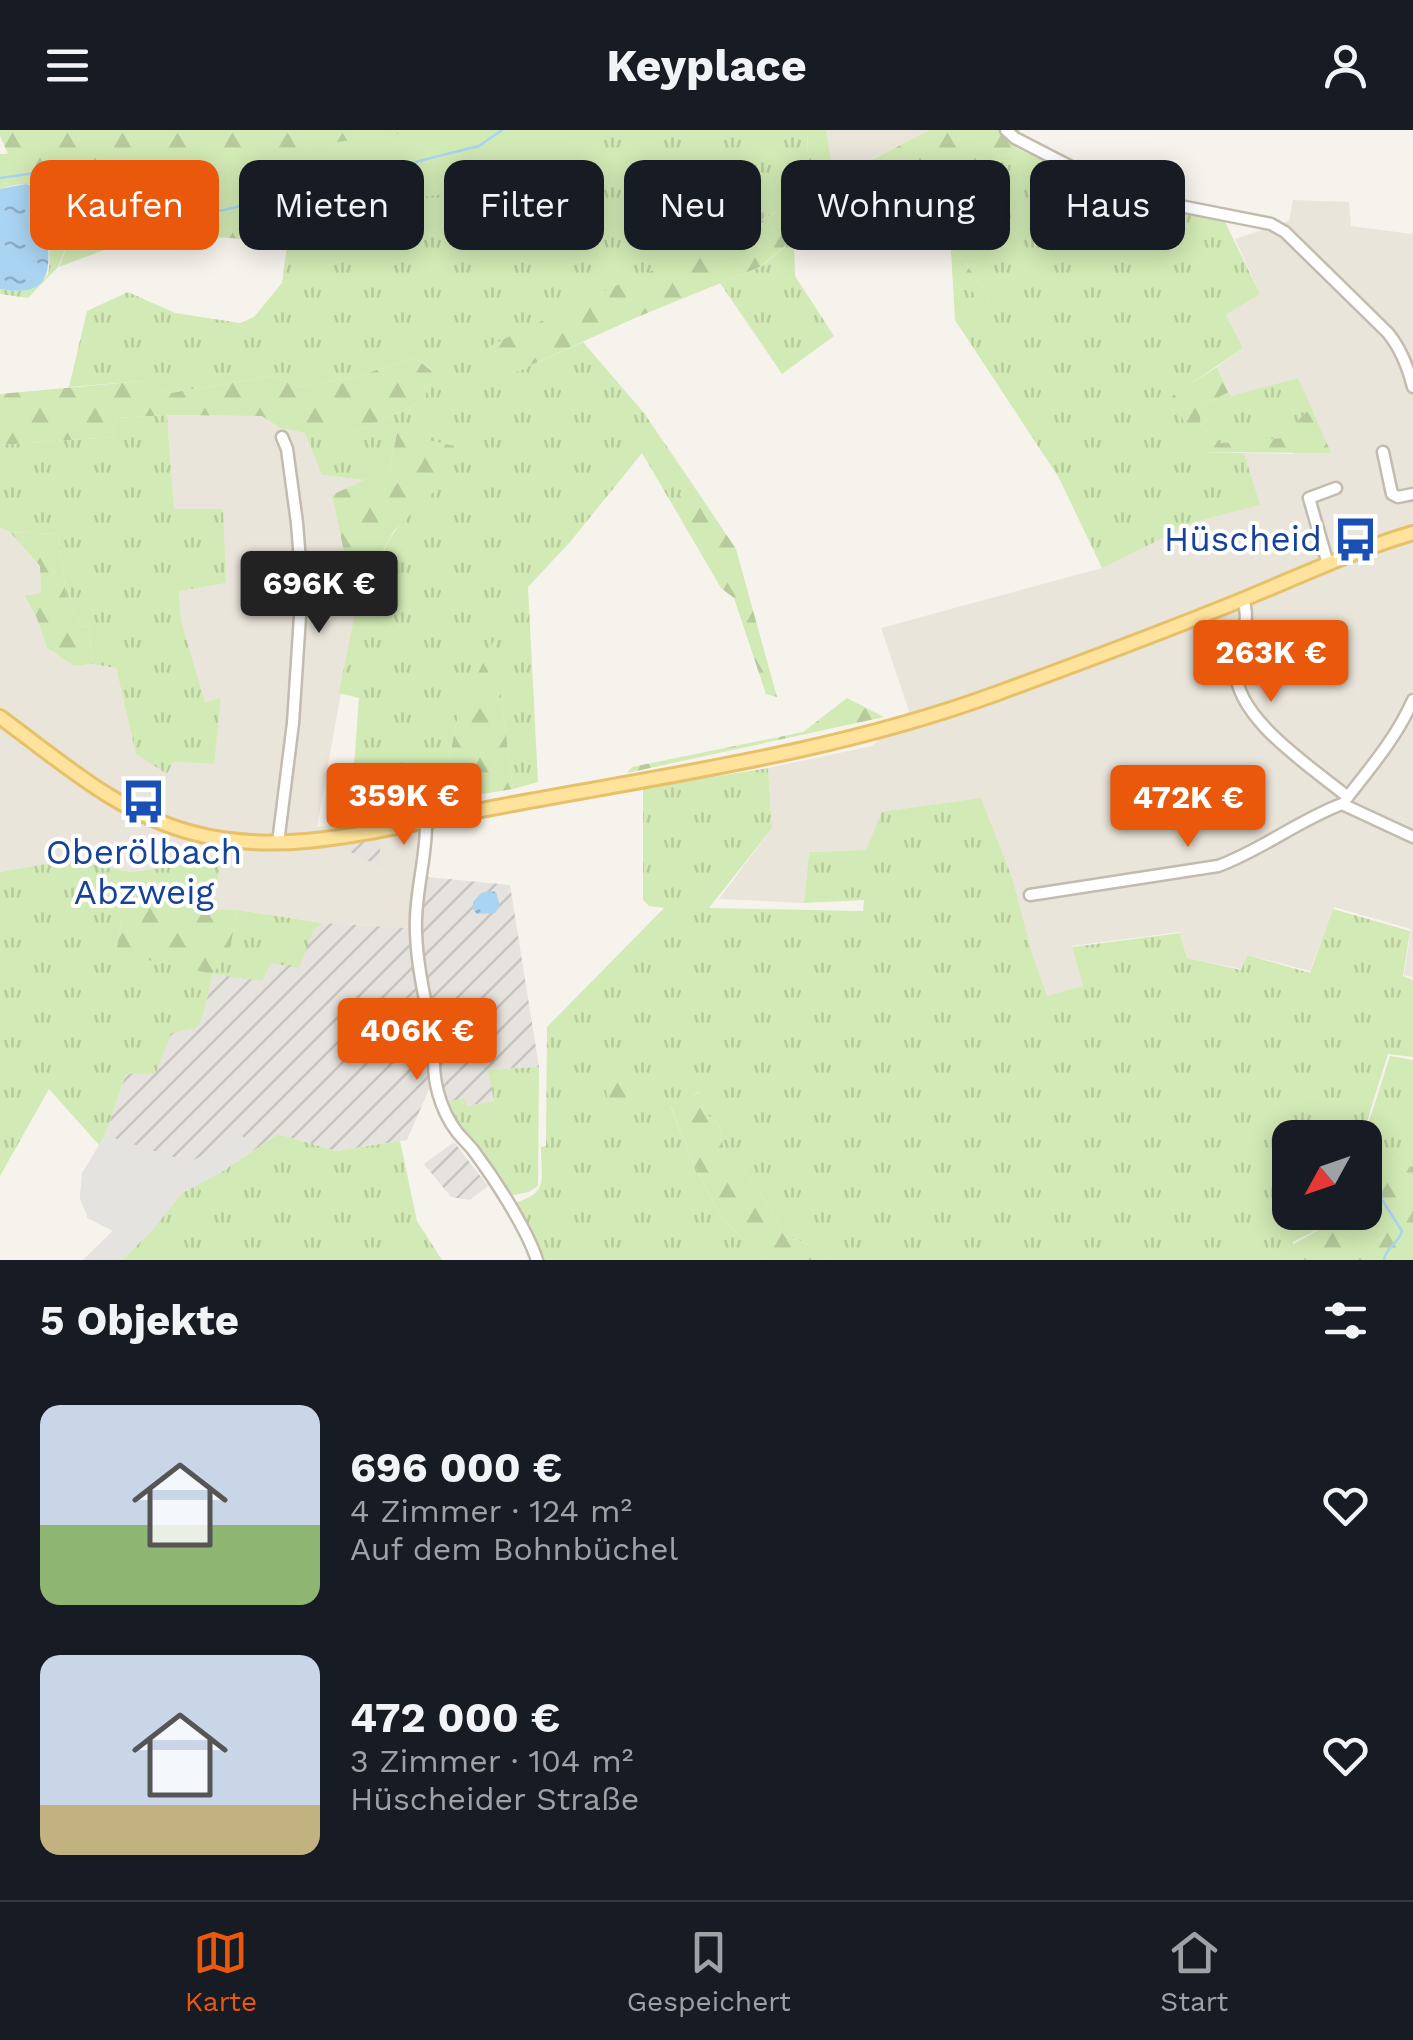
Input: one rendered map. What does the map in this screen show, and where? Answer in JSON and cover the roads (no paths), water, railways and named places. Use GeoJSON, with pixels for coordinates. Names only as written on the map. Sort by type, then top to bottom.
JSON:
{"type":"FeatureCollection","features":[{"type":"Feature","properties":{"kind":"main road"},"geometry":{"type":"LineString","coordinates":[[0,717],[84,780],[139,813],[177,828],[230,840],[278,843],[326,838],[755,759],[898,726],[998,694],[1413,533]]}},
{"type":"Feature","properties":{"kind":"street"},"geometry":{"type":"LineString","coordinates":[[1006,130],[1077,170],[1150,200],[1271,224],[1285,232],[1388,333],[1404,359],[1413,387]]}},
{"type":"Feature","properties":{"kind":"street"},"geometry":{"type":"LineString","coordinates":[[278,843],[293,723],[302,586],[298,523],[282,438]]}},
{"type":"Feature","properties":{"kind":"street"},"geometry":{"type":"LineString","coordinates":[[1384,452],[1392,494],[1413,494]]}},
{"type":"Feature","properties":{"kind":"street"},"geometry":{"type":"LineString","coordinates":[[1328,564],[1309,498],[1336,488]]}},
{"type":"Feature","properties":{"kind":"street"},"geometry":{"type":"LineString","coordinates":[[1243,600],[1247,611],[1236,671],[1247,704],[1266,730],[1345,801],[1413,837]]}},
{"type":"Feature","properties":{"kind":"street"},"geometry":{"type":"LineString","coordinates":[[1030,895],[1218,866],[1240,857],[1345,801],[1387,748],[1413,700]]}},
{"type":"Feature","properties":{"kind":"street"},"geometry":{"type":"LineString","coordinates":[[426,821],[416,932],[440,1097],[444,1112],[474,1150],[537,1260]]}},
{"type":"Feature","properties":{"kind":"water"},"geometry":{"type":"Polygon","coordinates":[[[30,185],[30,250],[48,250],[48,259],[44,279],[29,290],[0,289],[0,189],[30,185]]]}},
{"type":"Feature","properties":{"kind":"water"},"geometry":{"type":"Polygon","coordinates":[[[489,891],[496,892],[500,906],[495,913],[477,914],[473,902],[489,891]]]}},
{"type":"Feature","properties":{"kind":"waterway"},"geometry":{"type":"LineString","coordinates":[[219,211],[479,146],[502,130]]}},
{"type":"Feature","properties":{"kind":"waterway"},"geometry":{"type":"LineString","coordinates":[[0,178],[30,174]]}},
{"type":"Feature","properties":{"kind":"waterway"},"geometry":{"type":"LineString","coordinates":[[1382,1199],[1402,1231],[1384,1260]]}},
{"type":"Feature","properties":{"kind":"place","name":"Hüscheid"},"geometry":{"type":"Point","coordinates":[1355,539]}},
{"type":"Feature","properties":{"kind":"place","name":"Oberölbach Abzweig"},"geometry":{"type":"Point","coordinates":[144,802]}}]}
